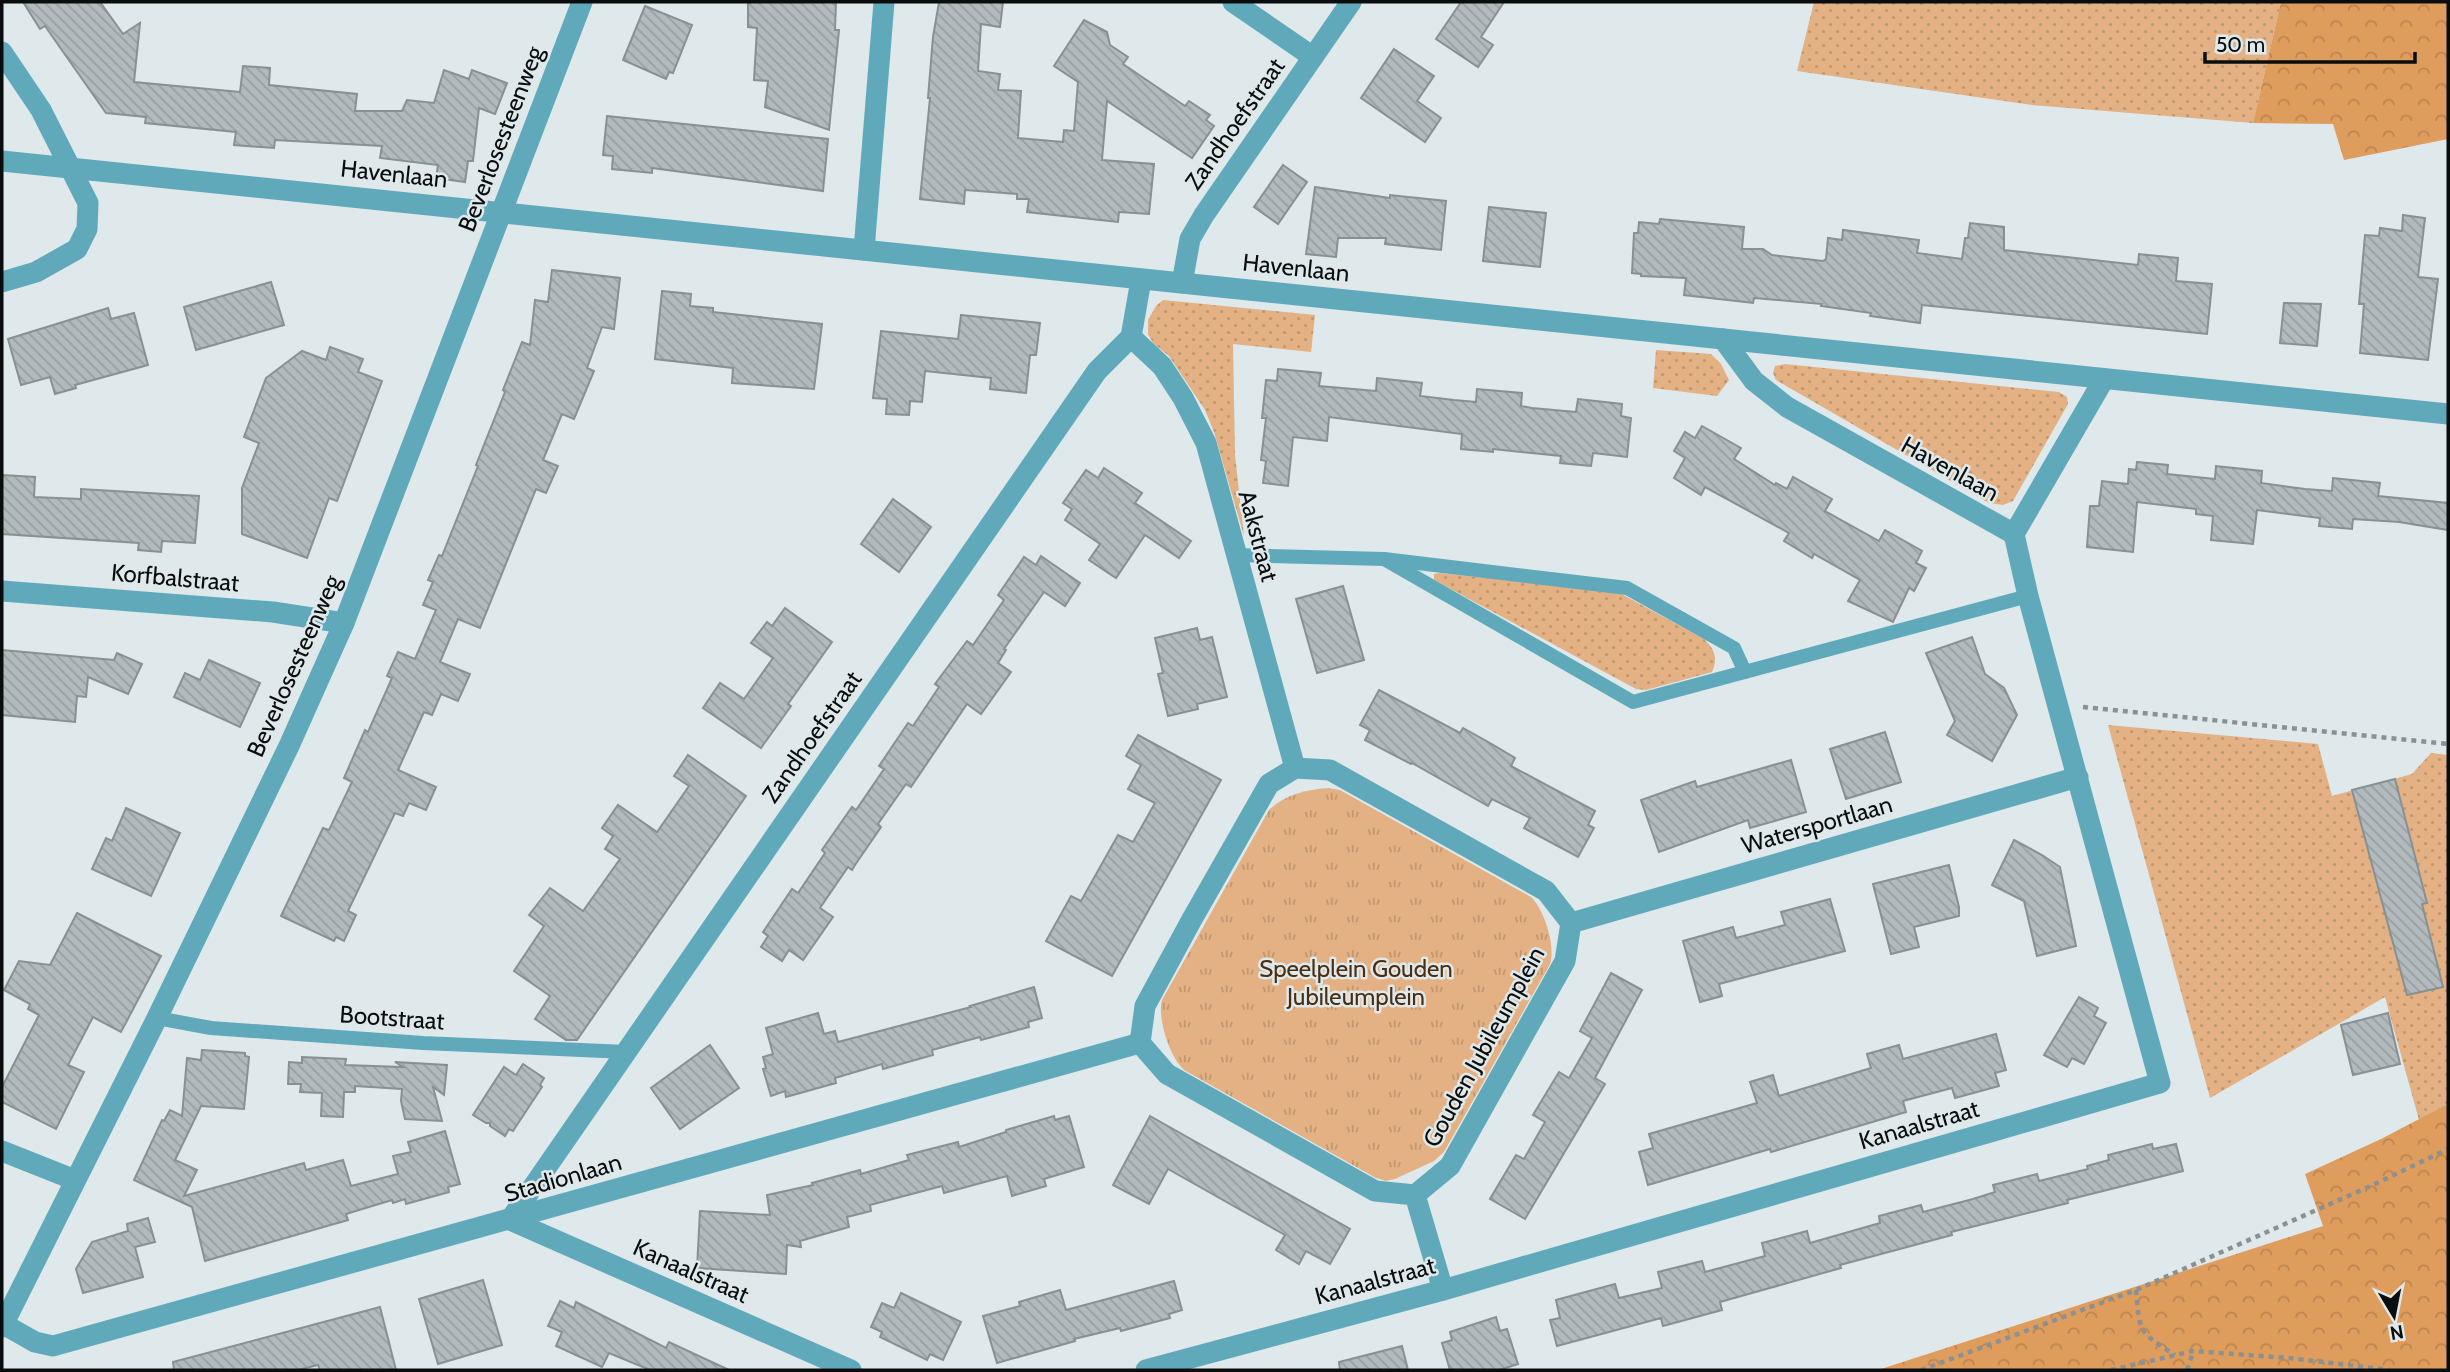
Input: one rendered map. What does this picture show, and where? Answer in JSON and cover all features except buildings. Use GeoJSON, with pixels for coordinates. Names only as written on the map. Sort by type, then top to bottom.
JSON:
{"type":"FeatureCollection","features":[{"type":"Feature","properties":{"kind":"street","name":"Beverlosesteenweg"},"geometry":{"type":"LineString","coordinates":[[2,1326],[157,1018],[289,746],[344,623],[582,2]]}},
{"type":"Feature","properties":{"kind":"street"},"geometry":{"type":"LineString","coordinates":[[864,250],[884,2]]}},
{"type":"Feature","properties":{"kind":"street"},"geometry":{"type":"LineString","coordinates":[[1233,2],[1313,57]]}},
{"type":"Feature","properties":{"kind":"street","name":"Zandhoefstraat"},"geometry":{"type":"LineString","coordinates":[[1182,284],[1190,239],[1204,215],[1351,2]]}},
{"type":"Feature","properties":{"kind":"street"},"geometry":{"type":"LineString","coordinates":[[2,52],[41,110],[88,203],[87,229],[77,249],[36,272],[2,282]]}},
{"type":"Feature","properties":{"kind":"street","name":"Havenlaan"},"geometry":{"type":"LineString","coordinates":[[2,161],[2448,414]]}},
{"type":"Feature","properties":{"kind":"street"},"geometry":{"type":"LineString","coordinates":[[1131,337],[1141,280]]}},
{"type":"Feature","properties":{"kind":"street","name":"Zandhoefstraat"},"geometry":{"type":"LineString","coordinates":[[510,1220],[1097,371],[1131,337]]}},
{"type":"Feature","properties":{"kind":"street","name":"Aakstraat"},"geometry":{"type":"LineString","coordinates":[[1131,337],[1162,366],[1183,398],[1206,443],[1295,768]]}},
{"type":"Feature","properties":{"kind":"street","name":"Havenlaan"},"geometry":{"type":"LineString","coordinates":[[1723,339],[1754,380],[1787,407],[2014,534],[2104,379]]}},
{"type":"Feature","properties":{"kind":"street","name":"Kanaalstraat"},"geometry":{"type":"LineString","coordinates":[[1146,1370],[1443,1290],[2160,1083],[2028,596],[2014,534]]}},
{"type":"Feature","properties":{"kind":"street","name":"Korfbalstraat"},"geometry":{"type":"LineString","coordinates":[[2,591],[273,612],[344,623]]}},
{"type":"Feature","properties":{"kind":"street"},"geometry":{"type":"LineString","coordinates":[[1443,1290],[1415,1195],[1375,1191],[1167,1074],[1140,1043],[1145,1006],[1269,784],[1295,768],[1330,770],[1438,830],[1546,891],[1571,923]]}},
{"type":"Feature","properties":{"kind":"street","name":"Watersportlaan"},"geometry":{"type":"LineString","coordinates":[[1571,923],[2078,777]]}},
{"type":"Feature","properties":{"kind":"street","name":"Gouden Jubileumplein"},"geometry":{"type":"LineString","coordinates":[[1415,1195],[1450,1166],[1565,961],[1571,923]]}},
{"type":"Feature","properties":{"kind":"street","name":"Stadionlaan"},"geometry":{"type":"LineString","coordinates":[[2,1326],[35,1342],[52,1346],[1140,1043]]}},
{"type":"Feature","properties":{"kind":"street"},"geometry":{"type":"LineString","coordinates":[[2,1151],[75,1180]]}},
{"type":"Feature","properties":{"kind":"street","name":"Kanaalstraat"},"geometry":{"type":"LineString","coordinates":[[510,1220],[850,1370]]}},
{"type":"Feature","properties":{"kind":"lane"},"geometry":{"type":"LineString","coordinates":[[1236,555],[1384,559],[1627,588],[1734,648],[1745,672]]}},
{"type":"Feature","properties":{"kind":"lane"},"geometry":{"type":"LineString","coordinates":[[1384,559],[1633,702],[2028,596]]}},
{"type":"Feature","properties":{"kind":"lane","name":"Bootstraat"},"geometry":{"type":"LineString","coordinates":[[157,1018],[211,1028],[423,1043],[626,1052]]}},
{"type":"Feature","properties":{"kind":"path"},"geometry":{"type":"LineString","coordinates":[[2058,705],[2448,744]]}},
{"type":"Feature","properties":{"kind":"path"},"geometry":{"type":"LineString","coordinates":[[1921,1370],[2136,1290],[2374,1185],[2448,1149]]}},
{"type":"Feature","properties":{"kind":"path"},"geometry":{"type":"LineString","coordinates":[[2136,1290],[2139,1325],[2147,1337],[2175,1355]]}},
{"type":"Feature","properties":{"kind":"path"},"geometry":{"type":"LineString","coordinates":[[2187,1370],[2193,1351]]}},
{"type":"Feature","properties":{"kind":"path"},"geometry":{"type":"LineString","coordinates":[[2111,1370],[2193,1351],[2289,1357],[2390,1370]]}},
{"type":"Feature","properties":{"kind":"green space"},"geometry":{"type":"Polygon","coordinates":[[[1814,2],[2281,2],[2253,123],[2032,105],[1797,71],[1814,2]]]}},
{"type":"Feature","properties":{"kind":"green space"},"geometry":{"type":"Polygon","coordinates":[[[2281,2],[2448,2],[2448,139],[2344,160],[2333,124],[2253,123],[2281,2]]]}},
{"type":"Feature","properties":{"kind":"green space"},"geometry":{"type":"Polygon","coordinates":[[[1163,300],[1315,315],[1311,352],[1233,344],[1235,455],[1244,536],[1205,410],[1169,356],[1153,343],[1148,334],[1148,320],[1163,300]]]}},
{"type":"Feature","properties":{"kind":"green space"},"geometry":{"type":"Polygon","coordinates":[[[1656,350],[1711,354],[1721,364],[1729,380],[1717,396],[1653,388],[1656,350]]]}},
{"type":"Feature","properties":{"kind":"green space"},"geometry":{"type":"Polygon","coordinates":[[[1785,364],[2059,392],[2067,397],[2068,404],[2013,501],[2003,505],[1989,503],[1776,380],[1773,373],[1775,366],[1785,364]]]}},
{"type":"Feature","properties":{"kind":"green space"},"geometry":{"type":"Polygon","coordinates":[[[1434,574],[1618,592],[1704,639],[1714,654],[1714,667],[1712,672],[1646,690],[1636,689],[1434,580],[1434,574]]]}},
{"type":"Feature","properties":{"kind":"green space"},"geometry":{"type":"Polygon","coordinates":[[[2108,725],[2318,744],[2332,796],[2412,774],[2431,753],[2448,755],[2448,1104],[2419,1120],[2385,997],[2210,1098],[2108,725]]]}},
{"type":"Feature","properties":{"kind":"green space","name":"Speelplein Gouden Jubileumplein"},"geometry":{"type":"Polygon","coordinates":[[[1329,788],[1340,790],[1531,897],[1540,910],[1550,938],[1550,964],[1444,1152],[1434,1161],[1386,1181],[1376,1178],[1184,1070],[1174,1057],[1161,1017],[1162,1000],[1269,810],[1282,800],[1297,794],[1329,788]]]}},
{"type":"Feature","properties":{"kind":"green space"},"geometry":{"type":"Polygon","coordinates":[[[2448,1104],[2448,1370],[1878,1370],[2323,1226],[2305,1174],[2448,1104]]]}}]}
